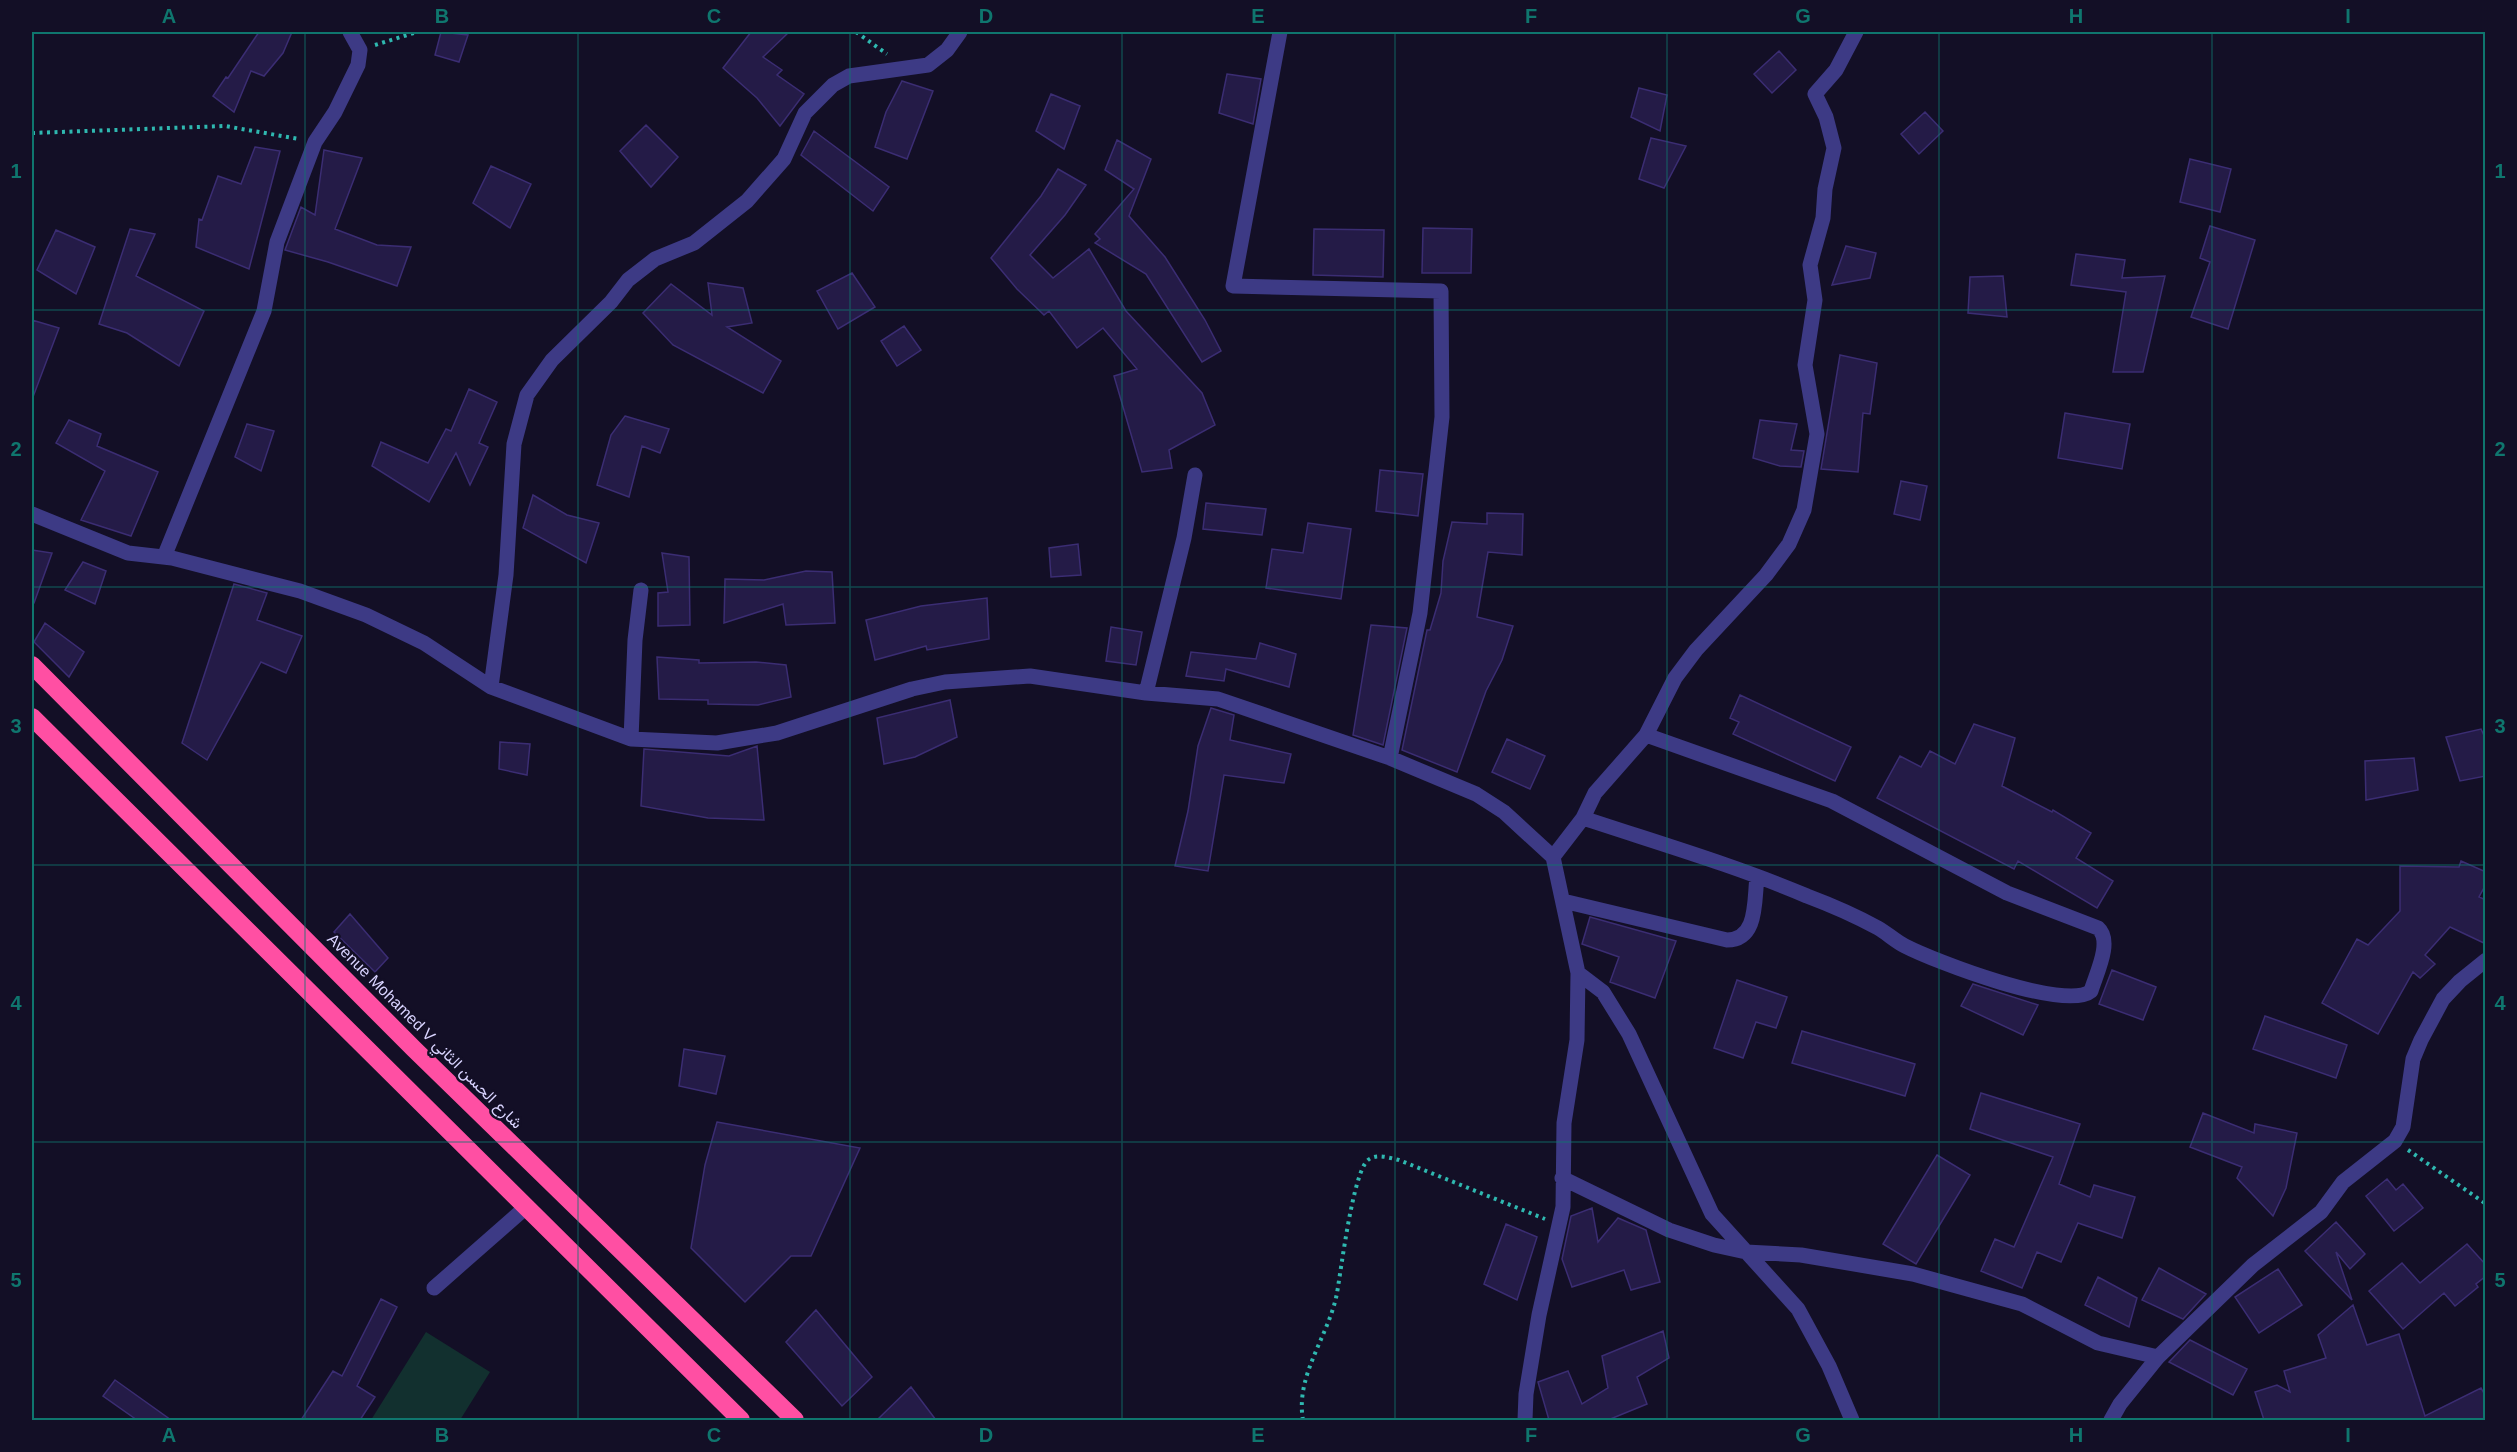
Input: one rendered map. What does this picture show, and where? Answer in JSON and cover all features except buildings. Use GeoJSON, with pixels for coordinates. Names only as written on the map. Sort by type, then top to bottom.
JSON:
{"type":"FeatureCollection","features":[{"type":"Feature","properties":{"kind":"highway","name":"Avenue Mohamed V شارع الحسن الثاني"},"geometry":{"type":"LineString","coordinates":[[32,665],[414,1049],[795,1420]]}},
{"type":"Feature","properties":{"kind":"highway"},"geometry":{"type":"LineString","coordinates":[[32,717],[741,1420]]}},
{"type":"Feature","properties":{"kind":"street"},"geometry":{"type":"LineString","coordinates":[[164,557],[264,311],[277,242],[315,142],[335,112],[358,65],[360,50],[350,32]]}},
{"type":"Feature","properties":{"kind":"street"},"geometry":{"type":"LineString","coordinates":[[491,687],[506,575],[514,444],[527,395],[552,360],[612,302],[628,280],[655,259],[694,243],[747,201],[784,159],[806,113],[833,86],[849,76],[928,65],[947,50],[960,32]]}},
{"type":"Feature","properties":{"kind":"street"},"geometry":{"type":"LineString","coordinates":[[1280,32],[1233,286],[1441,291],[1442,417],[1420,613],[1390,758]]}},
{"type":"Feature","properties":{"kind":"street"},"geometry":{"type":"LineString","coordinates":[[1553,857],[1583,818],[1595,793],[1646,735],[1675,678],[1696,650],[1766,575],[1789,544],[1804,510],[1817,434],[1805,365],[1815,300],[1810,265],[1823,218],[1825,189],[1834,148],[1826,117],[1815,94],[1836,70],[1856,32]]}},
{"type":"Feature","properties":{"kind":"street"},"geometry":{"type":"LineString","coordinates":[[1146,693],[1184,537],[1195,476]]}},
{"type":"Feature","properties":{"kind":"street"},"geometry":{"type":"LineString","coordinates":[[32,514],[128,553],[164,557],[300,591],[366,615],[424,642],[491,687],[631,739],[717,743],[777,733],[884,697],[945,682],[1030,676],[1146,693],[1218,699],[1390,758],[1476,794],[1512,818],[1553,857],[1578,973],[1577,1040],[1564,1123],[1563,1207],[1539,1315],[1526,1394],[1525,1420]]}},
{"type":"Feature","properties":{"kind":"street"},"geometry":{"type":"LineString","coordinates":[[631,739],[635,640],[641,590]]}},
{"type":"Feature","properties":{"kind":"street"},"geometry":{"type":"LineString","coordinates":[[1583,818],[1807,896],[1878,928],[1903,945],[1934,959],[1998,981],[2055,996],[2079,997],[2091,991],[2105,942],[2103,932],[2098,928],[2007,894],[1833,801],[1646,735]]}},
{"type":"Feature","properties":{"kind":"street"},"geometry":{"type":"LineString","coordinates":[[1563,900],[1727,940],[1738,940],[1746,935],[1751,925],[1757,877]]}},
{"type":"Feature","properties":{"kind":"street"},"geometry":{"type":"LineString","coordinates":[[2111,1420],[2120,1404],[2158,1357],[2253,1265],[2321,1212],[2343,1182],[2395,1142],[2403,1127],[2413,1059],[2421,1040],[2443,999],[2460,981],[2486,960]]}},
{"type":"Feature","properties":{"kind":"street"},"geometry":{"type":"LineString","coordinates":[[1578,973],[1603,992],[1624,1025],[1712,1214],[1798,1309],[1829,1366],[1852,1420]]}},
{"type":"Feature","properties":{"kind":"street"},"geometry":{"type":"LineString","coordinates":[[1562,1178],[1669,1230],[1746,1252],[1801,1255],[1912,1274],[2022,1304],[2098,1343],[2158,1357]]}},
{"type":"Feature","properties":{"kind":"street"},"geometry":{"type":"LineString","coordinates":[[434,1288],[525,1208]]}},
{"type":"Feature","properties":{"kind":"path"},"geometry":{"type":"LineString","coordinates":[[360,50],[417,32]]}},
{"type":"Feature","properties":{"kind":"path"},"geometry":{"type":"LineString","coordinates":[[856,32],[908,69]]}},
{"type":"Feature","properties":{"kind":"path"},"geometry":{"type":"LineString","coordinates":[[32,133],[225,126],[315,142]]}},
{"type":"Feature","properties":{"kind":"path"},"geometry":{"type":"LineString","coordinates":[[2395,1142],[2486,1204]]}},
{"type":"Feature","properties":{"kind":"path"},"geometry":{"type":"LineString","coordinates":[[1303,1420],[1301,1408],[1304,1389],[1336,1298],[1355,1193],[1363,1166],[1368,1160],[1382,1156],[1399,1160],[1559,1226]]}},
{"type":"Feature","properties":{"kind":"green space"},"geometry":{"type":"Polygon","coordinates":[[[426,1332],[490,1372],[460,1420],[371,1420],[426,1332]]]}}]}
